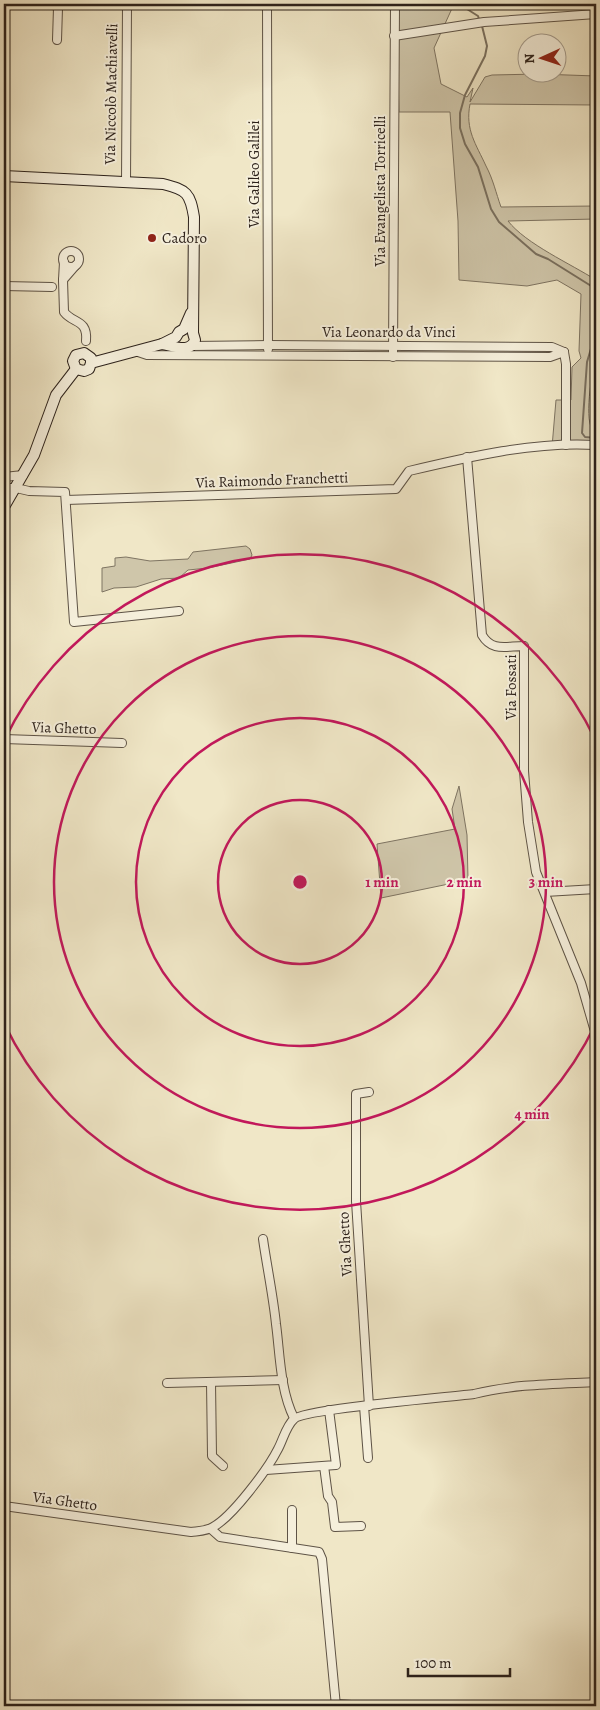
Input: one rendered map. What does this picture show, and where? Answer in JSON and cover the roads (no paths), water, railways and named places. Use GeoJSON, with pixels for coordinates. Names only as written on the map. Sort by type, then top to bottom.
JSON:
{"type":"FeatureCollection","features":[{"type":"Feature","properties":{"kind":"main road"},"geometry":{"type":"LineString","coordinates":[[4,176],[126,183]]}},
{"type":"Feature","properties":{"kind":"main road","name":"Via Niccolò Machiavelli"},"geometry":{"type":"LineString","coordinates":[[126,183],[163,184],[186,191],[191,199],[194,217],[191,336]]}},
{"type":"Feature","properties":{"kind":"main road"},"geometry":{"type":"LineString","coordinates":[[179,332],[191,336],[184,349],[178,342],[179,332]]}},
{"type":"Feature","properties":{"kind":"main road"},"geometry":{"type":"LineString","coordinates":[[90,360],[178,342]]}},
{"type":"Feature","properties":{"kind":"main road"},"geometry":{"type":"LineString","coordinates":[[81,353],[90,360],[87,370],[81,371],[76,369],[73,364],[75,356],[81,353]]}},
{"type":"Feature","properties":{"kind":"main road"},"geometry":{"type":"LineString","coordinates":[[4,507],[34,455],[56,395],[76,369]]}},
{"type":"Feature","properties":{"kind":"street"},"geometry":{"type":"LineString","coordinates":[[53,4],[58,8],[57,40]]}},
{"type":"Feature","properties":{"kind":"street","name":"Via Niccolò Machiavelli"},"geometry":{"type":"LineString","coordinates":[[126,183],[127,4]]}},
{"type":"Feature","properties":{"kind":"street","name":"Via Galileo Galilei"},"geometry":{"type":"LineString","coordinates":[[268,4],[268,356]]}},
{"type":"Feature","properties":{"kind":"street","name":"Via Evangelista Torricelli"},"geometry":{"type":"LineString","coordinates":[[393,357],[394,4]]}},
{"type":"Feature","properties":{"kind":"street"},"geometry":{"type":"LineString","coordinates":[[394,36],[482,22],[596,14]]}},
{"type":"Feature","properties":{"kind":"street"},"geometry":{"type":"LineString","coordinates":[[4,87],[4,176]]}},
{"type":"Feature","properties":{"kind":"street"},"geometry":{"type":"LineString","coordinates":[[64,280],[79,258],[76,253],[71,251],[65,254],[64,262],[64,280],[64,312],[84,327],[90,360]]}},
{"type":"Feature","properties":{"kind":"street"},"geometry":{"type":"LineString","coordinates":[[64,262],[68,266],[76,265]]}},
{"type":"Feature","properties":{"kind":"street"},"geometry":{"type":"LineString","coordinates":[[4,286],[52,287]]}},
{"type":"Feature","properties":{"kind":"street","name":"Via Leonardo da Vinci"},"geometry":{"type":"LineString","coordinates":[[191,336],[212,344],[552,347],[564,352]]}},
{"type":"Feature","properties":{"kind":"street"},"geometry":{"type":"LineString","coordinates":[[75,356],[86,341]]}},
{"type":"Feature","properties":{"kind":"street"},"geometry":{"type":"LineString","coordinates":[[135,350],[147,356],[550,357],[564,352],[566,364],[566,445]]}},
{"type":"Feature","properties":{"kind":"street"},"geometry":{"type":"LineString","coordinates":[[467,457],[566,445],[596,445]]}},
{"type":"Feature","properties":{"kind":"street","name":"Via Raimondo Franchetti"},"geometry":{"type":"LineString","coordinates":[[16,488],[29,491],[65,492],[66,500],[396,489],[409,471],[467,457]]}},
{"type":"Feature","properties":{"kind":"street","name":"Via Fossati"},"geometry":{"type":"LineString","coordinates":[[467,457],[482,635],[487,643],[494,646],[524,646],[524,771],[528,822],[536,872],[581,983],[596,1035]]}},
{"type":"Feature","properties":{"kind":"street"},"geometry":{"type":"LineString","coordinates":[[4,477],[23,475]]}},
{"type":"Feature","properties":{"kind":"street"},"geometry":{"type":"LineString","coordinates":[[4,488],[16,488]]}},
{"type":"Feature","properties":{"kind":"street"},"geometry":{"type":"LineString","coordinates":[[66,500],[74,622],[179,611]]}},
{"type":"Feature","properties":{"kind":"street","name":"Via Ghetto"},"geometry":{"type":"LineString","coordinates":[[4,739],[122,743]]}},
{"type":"Feature","properties":{"kind":"street"},"geometry":{"type":"LineString","coordinates":[[545,892],[596,889]]}},
{"type":"Feature","properties":{"kind":"street","name":"Via Ghetto"},"geometry":{"type":"LineString","coordinates":[[368,1458],[356,1201],[356,1094],[369,1092]]}},
{"type":"Feature","properties":{"kind":"street"},"geometry":{"type":"LineString","coordinates":[[263,1239],[283,1380],[289,1409],[294,1418]]}},
{"type":"Feature","properties":{"kind":"street"},"geometry":{"type":"LineString","coordinates":[[167,1383],[283,1380]]}},
{"type":"Feature","properties":{"kind":"street"},"geometry":{"type":"LineString","coordinates":[[211,1382],[212,1456],[224,1466]]}},
{"type":"Feature","properties":{"kind":"street"},"geometry":{"type":"LineString","coordinates":[[211,1529],[224,1520],[266,1470],[294,1418],[308,1413],[474,1394],[493,1389],[596,1382]]}},
{"type":"Feature","properties":{"kind":"street"},"geometry":{"type":"LineString","coordinates":[[266,1470],[336,1465],[329,1410]]}},
{"type":"Feature","properties":{"kind":"street"},"geometry":{"type":"LineString","coordinates":[[324,1466],[335,1527],[361,1526]]}},
{"type":"Feature","properties":{"kind":"street","name":"Via Ghetto"},"geometry":{"type":"LineString","coordinates":[[4,1506],[191,1532],[211,1529],[220,1537],[319,1552],[322,1559],[336,1705],[367,1706]]}},
{"type":"Feature","properties":{"kind":"street"},"geometry":{"type":"LineString","coordinates":[[292,1510],[292,1548]]}},
{"type":"Feature","properties":{"kind":"waterway"},"geometry":{"type":"LineString","coordinates":[[459,4],[478,16],[479,19]]}},
{"type":"Feature","properties":{"kind":"waterway"},"geometry":{"type":"LineString","coordinates":[[482,26],[487,46],[485,56],[465,95],[460,113],[460,128],[465,144],[478,167],[491,209],[499,222],[536,254],[548,259],[596,289]]}},
{"type":"Feature","properties":{"kind":"waterway"},"geometry":{"type":"LineString","coordinates":[[596,332],[587,362],[582,433],[585,437],[596,438]]}},
{"type":"Feature","properties":{"kind":"place","name":"Cadoro"},"geometry":{"type":"Point","coordinates":[152,238]}}]}
